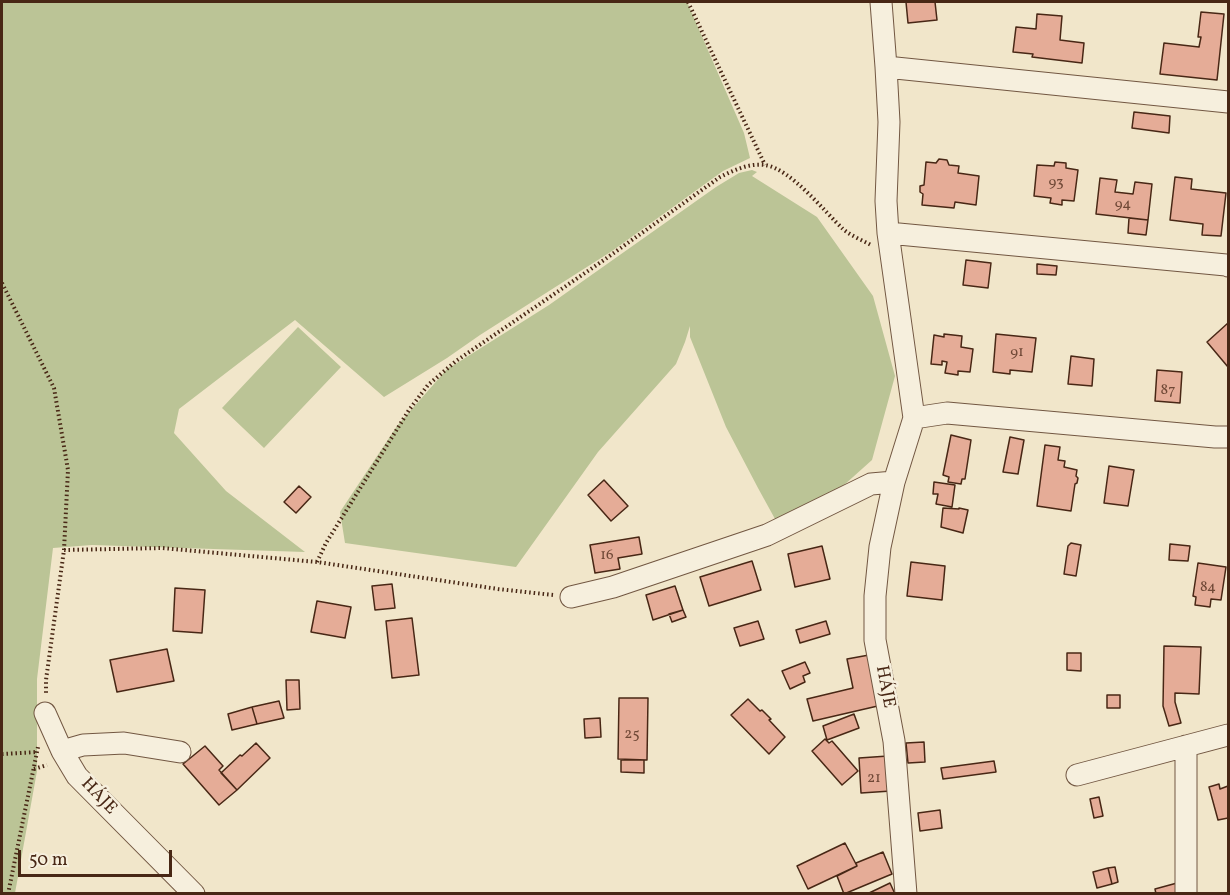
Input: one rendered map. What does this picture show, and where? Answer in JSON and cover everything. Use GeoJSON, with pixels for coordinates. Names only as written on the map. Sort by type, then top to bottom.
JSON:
{"type":"FeatureCollection","features":[{"type":"Feature","properties":{"kind":"street"},"geometry":{"type":"LineString","coordinates":[[881,2],[889,122],[886,201],[888,233],[914,418],[947,413],[1222,437],[1228,419]]}},
{"type":"Feature","properties":{"kind":"street"},"geometry":{"type":"LineString","coordinates":[[886,67],[1228,102]]}},
{"type":"Feature","properties":{"kind":"street"},"geometry":{"type":"LineString","coordinates":[[888,233],[1228,266]]}},
{"type":"Feature","properties":{"kind":"street","name":"HÁJE"},"geometry":{"type":"LineString","coordinates":[[906,894],[894,741],[875,640],[875,596],[880,547],[894,482],[914,418]]}},
{"type":"Feature","properties":{"kind":"street"},"geometry":{"type":"LineString","coordinates":[[571,597],[613,587],[767,536],[871,483],[894,482]]}},
{"type":"Feature","properties":{"kind":"street","name":"HÁJE"},"geometry":{"type":"LineString","coordinates":[[45,713],[62,751],[77,776],[194,894]]}},
{"type":"Feature","properties":{"kind":"street"},"geometry":{"type":"LineString","coordinates":[[1077,775],[1228,735]]}},
{"type":"Feature","properties":{"kind":"street"},"geometry":{"type":"LineString","coordinates":[[62,751],[83,745],[124,743],[180,752]]}},
{"type":"Feature","properties":{"kind":"street"},"geometry":{"type":"LineString","coordinates":[[1186,746],[1186,894]]}},
{"type":"Feature","properties":{"kind":"path"},"geometry":{"type":"LineString","coordinates":[[688,2],[765,165]]}},
{"type":"Feature","properties":{"kind":"path"},"geometry":{"type":"LineString","coordinates":[[317,562],[326,543],[409,410],[428,385],[456,361],[720,177],[741,167],[765,165],[783,173],[806,192],[845,231],[892,258]]}},
{"type":"Feature","properties":{"kind":"path"},"geometry":{"type":"LineString","coordinates":[[2,283],[54,388],[68,470],[64,550],[46,680],[45,713],[8,894]]}},
{"type":"Feature","properties":{"kind":"path"},"geometry":{"type":"LineString","coordinates":[[64,550],[162,548],[317,562],[498,589],[571,597]]}},
{"type":"Feature","properties":{"kind":"path"},"geometry":{"type":"LineString","coordinates":[[2,754],[37,752]]}},
{"type":"Feature","properties":{"kind":"green space"},"geometry":{"type":"Polygon","coordinates":[[[2,2],[687,2],[744,133],[750,158],[723,171],[612,251],[384,397],[295,320],[179,409],[174,433],[226,491],[305,552],[92,545],[53,548],[37,679],[37,771],[15,893],[2,894],[2,2]]]}},
{"type":"Feature","properties":{"kind":"green space"},"geometry":{"type":"Polygon","coordinates":[[[752,170],[757,172],[752,176],[817,217],[873,296],[895,376],[872,460],[834,494],[780,528],[726,427],[690,337],[690,326],[676,364],[598,452],[516,567],[345,543],[340,512],[397,426],[448,368],[549,305],[716,187],[739,173],[752,170]]]}},
{"type":"Feature","properties":{"kind":"green space"},"geometry":{"type":"Polygon","coordinates":[[[298,327],[341,367],[264,448],[222,408],[298,327]]]}},
{"type":"Feature","properties":{"kind":"building"},"geometry":{"type":"Polygon","coordinates":[[[906,2],[935,2],[937,20],[908,23],[906,2]]]}},
{"type":"Feature","properties":{"kind":"building"},"geometry":{"type":"Polygon","coordinates":[[[1201,12],[1224,14],[1217,80],[1160,74],[1164,43],[1199,47],[1201,12]]]}},
{"type":"Feature","properties":{"kind":"building"},"geometry":{"type":"Polygon","coordinates":[[[1037,14],[1062,16],[1060,40],[1084,43],[1082,63],[1032,57],[1033,54],[1013,52],[1016,27],[1036,29],[1037,14]]]}},
{"type":"Feature","properties":{"kind":"building"},"geometry":{"type":"Polygon","coordinates":[[[1134,112],[1170,116],[1169,133],[1132,128],[1134,112]]]}},
{"type":"Feature","properties":{"kind":"building"},"geometry":{"type":"Polygon","coordinates":[[[939,159],[947,160],[949,165],[959,166],[958,173],[979,176],[976,205],[955,202],[954,208],[922,205],[923,194],[920,192],[920,186],[924,185],[926,162],[936,163],[939,159]]]}},
{"type":"Feature","properties":{"kind":"building"},"geometry":{"type":"Polygon","coordinates":[[[1055,162],[1066,163],[1066,168],[1078,170],[1074,201],[1062,200],[1062,205],[1050,203],[1051,198],[1034,196],[1037,165],[1054,166],[1055,162]]]}},
{"type":"Feature","properties":{"kind":"building"},"geometry":{"type":"Polygon","coordinates":[[[1175,177],[1192,179],[1191,189],[1226,193],[1221,236],[1202,235],[1203,224],[1170,220],[1175,177]]]}},
{"type":"Feature","properties":{"kind":"building"},"geometry":{"type":"Polygon","coordinates":[[[1100,178],[1117,180],[1115,192],[1133,194],[1135,182],[1152,184],[1148,220],[1096,214],[1100,178]]]}},
{"type":"Feature","properties":{"kind":"building"},"geometry":{"type":"Polygon","coordinates":[[[1129,218],[1148,220],[1146,235],[1128,233],[1129,218]]]}},
{"type":"Feature","properties":{"kind":"building"},"geometry":{"type":"Polygon","coordinates":[[[966,260],[991,263],[988,288],[963,285],[966,260]]]}},
{"type":"Feature","properties":{"kind":"building"},"geometry":{"type":"Polygon","coordinates":[[[1037,264],[1057,266],[1056,275],[1037,274],[1037,264]]]}},
{"type":"Feature","properties":{"kind":"building"},"geometry":{"type":"Polygon","coordinates":[[[1228,323],[1228,367],[1207,342],[1228,323]]]}},
{"type":"Feature","properties":{"kind":"building"},"geometry":{"type":"Polygon","coordinates":[[[944,334],[962,336],[961,347],[973,349],[970,372],[958,371],[958,375],[945,373],[947,362],[942,361],[942,365],[931,364],[934,335],[944,337],[944,334]]]}},
{"type":"Feature","properties":{"kind":"building"},"geometry":{"type":"Polygon","coordinates":[[[996,334],[1036,338],[1032,372],[1010,370],[1010,374],[993,372],[996,334]]]}},
{"type":"Feature","properties":{"kind":"building"},"geometry":{"type":"Polygon","coordinates":[[[1071,356],[1094,359],[1092,386],[1068,384],[1071,356]]]}},
{"type":"Feature","properties":{"kind":"building"},"geometry":{"type":"Polygon","coordinates":[[[1157,370],[1182,372],[1180,403],[1155,401],[1157,370]]]}},
{"type":"Feature","properties":{"kind":"building"},"geometry":{"type":"Polygon","coordinates":[[[951,435],[971,440],[965,479],[962,479],[961,484],[948,482],[949,477],[943,475],[951,435]]]}},
{"type":"Feature","properties":{"kind":"building"},"geometry":{"type":"Polygon","coordinates":[[[1010,437],[1024,440],[1018,474],[1003,472],[1010,437]]]}},
{"type":"Feature","properties":{"kind":"building"},"geometry":{"type":"Polygon","coordinates":[[[1045,445],[1060,447],[1058,460],[1065,461],[1064,467],[1077,470],[1078,478],[1071,511],[1037,506],[1045,445]]]}},
{"type":"Feature","properties":{"kind":"building"},"geometry":{"type":"Polygon","coordinates":[[[1109,466],[1134,470],[1128,506],[1104,503],[1109,466]]]}},
{"type":"Feature","properties":{"kind":"building"},"geometry":{"type":"Polygon","coordinates":[[[604,480],[628,506],[611,521],[588,495],[604,480]]]}},
{"type":"Feature","properties":{"kind":"building"},"geometry":{"type":"Polygon","coordinates":[[[934,482],[955,485],[952,507],[936,504],[938,494],[933,494],[934,482]]]}},
{"type":"Feature","properties":{"kind":"building"},"geometry":{"type":"Polygon","coordinates":[[[299,486],[311,497],[296,513],[284,502],[299,486]]]}},
{"type":"Feature","properties":{"kind":"building"},"geometry":{"type":"Polygon","coordinates":[[[943,508],[968,510],[963,533],[941,527],[943,508]]]}},
{"type":"Feature","properties":{"kind":"building"},"geometry":{"type":"Polygon","coordinates":[[[639,537],[642,554],[618,558],[620,569],[595,573],[590,545],[639,537]]]}},
{"type":"Feature","properties":{"kind":"building"},"geometry":{"type":"Polygon","coordinates":[[[1071,543],[1081,545],[1076,576],[1064,574],[1068,546],[1071,543]]]}},
{"type":"Feature","properties":{"kind":"building"},"geometry":{"type":"Polygon","coordinates":[[[1170,544],[1190,546],[1188,561],[1169,560],[1170,544]]]}},
{"type":"Feature","properties":{"kind":"building"},"geometry":{"type":"Polygon","coordinates":[[[822,546],[830,579],[795,587],[788,554],[822,546]]]}},
{"type":"Feature","properties":{"kind":"building"},"geometry":{"type":"Polygon","coordinates":[[[752,561],[761,590],[709,606],[700,577],[752,561]]]}},
{"type":"Feature","properties":{"kind":"building"},"geometry":{"type":"Polygon","coordinates":[[[911,562],[945,566],[942,600],[907,596],[911,562]]]}},
{"type":"Feature","properties":{"kind":"building"},"geometry":{"type":"Polygon","coordinates":[[[1198,563],[1226,567],[1221,600],[1211,599],[1210,607],[1195,605],[1196,597],[1193,596],[1198,563]]]}},
{"type":"Feature","properties":{"kind":"building"},"geometry":{"type":"Polygon","coordinates":[[[392,584],[395,608],[375,610],[372,586],[392,584]]]}},
{"type":"Feature","properties":{"kind":"building"},"geometry":{"type":"Polygon","coordinates":[[[675,586],[683,610],[653,620],[646,595],[675,586]]]}},
{"type":"Feature","properties":{"kind":"building"},"geometry":{"type":"Polygon","coordinates":[[[175,588],[205,590],[202,633],[173,631],[175,588]]]}},
{"type":"Feature","properties":{"kind":"building"},"geometry":{"type":"Polygon","coordinates":[[[317,601],[351,607],[345,638],[311,632],[317,601]]]}},
{"type":"Feature","properties":{"kind":"building"},"geometry":{"type":"Polygon","coordinates":[[[683,610],[686,617],[672,622],[669,614],[683,610]]]}},
{"type":"Feature","properties":{"kind":"building"},"geometry":{"type":"Polygon","coordinates":[[[412,618],[419,675],[392,678],[386,621],[412,618]]]}},
{"type":"Feature","properties":{"kind":"building"},"geometry":{"type":"Polygon","coordinates":[[[758,621],[764,639],[740,646],[734,628],[758,621]]]}},
{"type":"Feature","properties":{"kind":"building"},"geometry":{"type":"Polygon","coordinates":[[[826,621],[830,634],[800,643],[796,630],[826,621]]]}},
{"type":"Feature","properties":{"kind":"building"},"geometry":{"type":"Polygon","coordinates":[[[1164,646],[1201,647],[1199,694],[1175,693],[1181,723],[1169,726],[1163,706],[1164,646]]]}},
{"type":"Feature","properties":{"kind":"building"},"geometry":{"type":"Polygon","coordinates":[[[167,649],[174,681],[117,692],[110,660],[167,649]]]}},
{"type":"Feature","properties":{"kind":"building"},"geometry":{"type":"Polygon","coordinates":[[[1067,653],[1081,653],[1081,671],[1067,670],[1067,653]]]}},
{"type":"Feature","properties":{"kind":"building"},"geometry":{"type":"Polygon","coordinates":[[[869,655],[882,705],[813,721],[807,699],[853,688],[847,659],[869,655]]]}},
{"type":"Feature","properties":{"kind":"building"},"geometry":{"type":"Polygon","coordinates":[[[805,662],[810,673],[803,676],[805,682],[790,689],[782,671],[805,662]]]}},
{"type":"Feature","properties":{"kind":"building"},"geometry":{"type":"Polygon","coordinates":[[[286,680],[299,680],[300,709],[287,710],[286,680]]]}},
{"type":"Feature","properties":{"kind":"building"},"geometry":{"type":"Polygon","coordinates":[[[1107,695],[1120,695],[1120,708],[1107,708],[1107,695]]]}},
{"type":"Feature","properties":{"kind":"building"},"geometry":{"type":"Polygon","coordinates":[[[619,698],[648,698],[647,760],[618,759],[619,698]]]}},
{"type":"Feature","properties":{"kind":"building"},"geometry":{"type":"Polygon","coordinates":[[[748,699],[771,719],[769,720],[785,737],[769,754],[731,715],[748,699]]]}},
{"type":"Feature","properties":{"kind":"building"},"geometry":{"type":"Polygon","coordinates":[[[279,701],[284,718],[257,724],[252,707],[279,701]]]}},
{"type":"Feature","properties":{"kind":"building"},"geometry":{"type":"Polygon","coordinates":[[[252,707],[257,724],[232,730],[228,714],[252,707]]]}},
{"type":"Feature","properties":{"kind":"building"},"geometry":{"type":"Polygon","coordinates":[[[854,714],[859,728],[827,740],[823,726],[854,714]]]}},
{"type":"Feature","properties":{"kind":"building"},"geometry":{"type":"Polygon","coordinates":[[[600,718],[601,737],[585,738],[584,719],[600,718]]]}},
{"type":"Feature","properties":{"kind":"building"},"geometry":{"type":"Polygon","coordinates":[[[825,739],[829,743],[832,741],[858,771],[842,785],[812,751],[825,739]]]}},
{"type":"Feature","properties":{"kind":"building"},"geometry":{"type":"Polygon","coordinates":[[[924,742],[925,762],[908,763],[906,743],[924,742]]]}},
{"type":"Feature","properties":{"kind":"building"},"geometry":{"type":"Polygon","coordinates":[[[256,743],[270,758],[237,790],[221,773],[256,743]]]}},
{"type":"Feature","properties":{"kind":"building"},"geometry":{"type":"Polygon","coordinates":[[[205,746],[223,766],[219,770],[237,790],[219,805],[183,764],[205,746]]]}},
{"type":"Feature","properties":{"kind":"building"},"geometry":{"type":"Polygon","coordinates":[[[888,756],[891,791],[861,793],[859,758],[888,756]]]}},
{"type":"Feature","properties":{"kind":"building"},"geometry":{"type":"Polygon","coordinates":[[[621,760],[644,760],[644,773],[621,772],[621,760]]]}},
{"type":"Feature","properties":{"kind":"building"},"geometry":{"type":"Polygon","coordinates":[[[994,761],[996,772],[943,779],[941,768],[994,761]]]}},
{"type":"Feature","properties":{"kind":"building"},"geometry":{"type":"Polygon","coordinates":[[[1219,784],[1220,789],[1228,786],[1228,818],[1218,820],[1209,787],[1219,784]]]}},
{"type":"Feature","properties":{"kind":"building"},"geometry":{"type":"Polygon","coordinates":[[[1099,797],[1103,816],[1094,818],[1090,799],[1099,797]]]}},
{"type":"Feature","properties":{"kind":"building"},"geometry":{"type":"Polygon","coordinates":[[[940,810],[942,828],[920,831],[918,813],[940,810]]]}},
{"type":"Feature","properties":{"kind":"building"},"geometry":{"type":"Polygon","coordinates":[[[845,843],[857,866],[808,889],[797,866],[845,843]]]}},
{"type":"Feature","properties":{"kind":"building"},"geometry":{"type":"Polygon","coordinates":[[[883,852],[892,874],[844,894],[837,876],[857,866],[856,863],[883,852]]]}},
{"type":"Feature","properties":{"kind":"building"},"geometry":{"type":"Polygon","coordinates":[[[1115,867],[1118,882],[1112,884],[1108,868],[1115,867]]]}},
{"type":"Feature","properties":{"kind":"building"},"geometry":{"type":"Polygon","coordinates":[[[1108,868],[1112,884],[1097,888],[1093,872],[1108,868]]]}},
{"type":"Feature","properties":{"kind":"building"},"geometry":{"type":"Polygon","coordinates":[[[890,883],[895,894],[867,894],[890,883]]]}},
{"type":"Feature","properties":{"kind":"building"},"geometry":{"type":"Polygon","coordinates":[[[1177,883],[1177,894],[1156,894],[1155,889],[1177,883]]]}}]}
